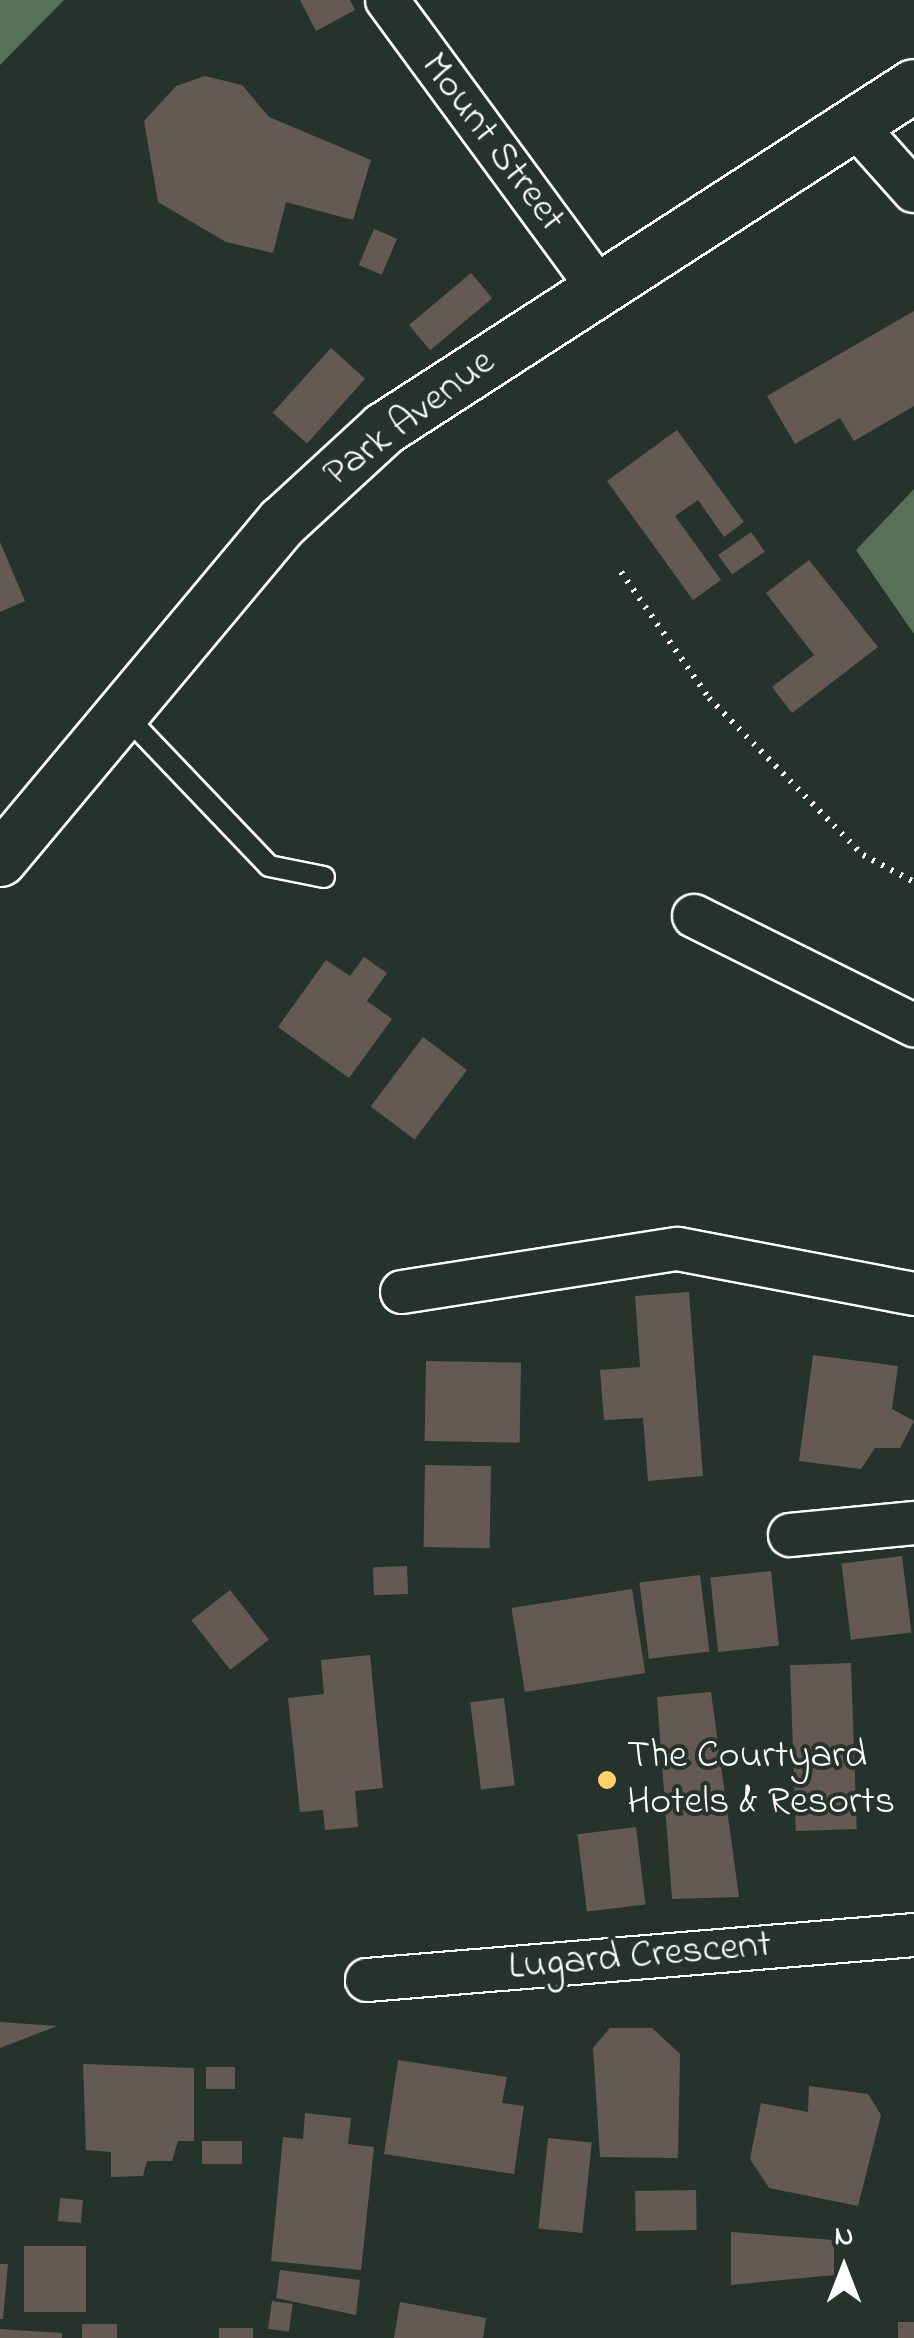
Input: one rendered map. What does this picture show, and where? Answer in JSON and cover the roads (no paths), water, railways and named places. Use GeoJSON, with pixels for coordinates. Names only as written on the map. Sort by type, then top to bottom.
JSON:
{"type":"FeatureCollection","features":[{"type":"Feature","properties":{"kind":"street","name":"Mount Street"},"geometry":{"type":"LineString","coordinates":[[390,1],[597,286]]}},
{"type":"Feature","properties":{"kind":"street","name":"Park Avenue"},"geometry":{"type":"LineString","coordinates":[[0,860],[118,708],[336,471],[597,286],[914,86]]}},
{"type":"Feature","properties":{"kind":"street"},"geometry":{"type":"LineString","coordinates":[[854,124],[914,192]]}},
{"type":"Feature","properties":{"kind":"street"},"geometry":{"type":"LineString","coordinates":[[694,916],[914,1025]]}},
{"type":"Feature","properties":{"kind":"street"},"geometry":{"type":"LineString","coordinates":[[402,1292],[678,1250],[914,1294]]}},
{"type":"Feature","properties":{"kind":"street"},"geometry":{"type":"LineString","coordinates":[[790,1535],[914,1523]]}},
{"type":"Feature","properties":{"kind":"street","name":"Lugard Crescent"},"geometry":{"type":"LineString","coordinates":[[367,1980],[914,1935]]}},
{"type":"Feature","properties":{"kind":"lane"},"geometry":{"type":"LineString","coordinates":[[118,708],[270,866],[324,877]]}},
{"type":"Feature","properties":{"kind":"place","name":"The Courtyard Hotels & Resorts"},"geometry":{"type":"Point","coordinates":[607,1780]}}]}
